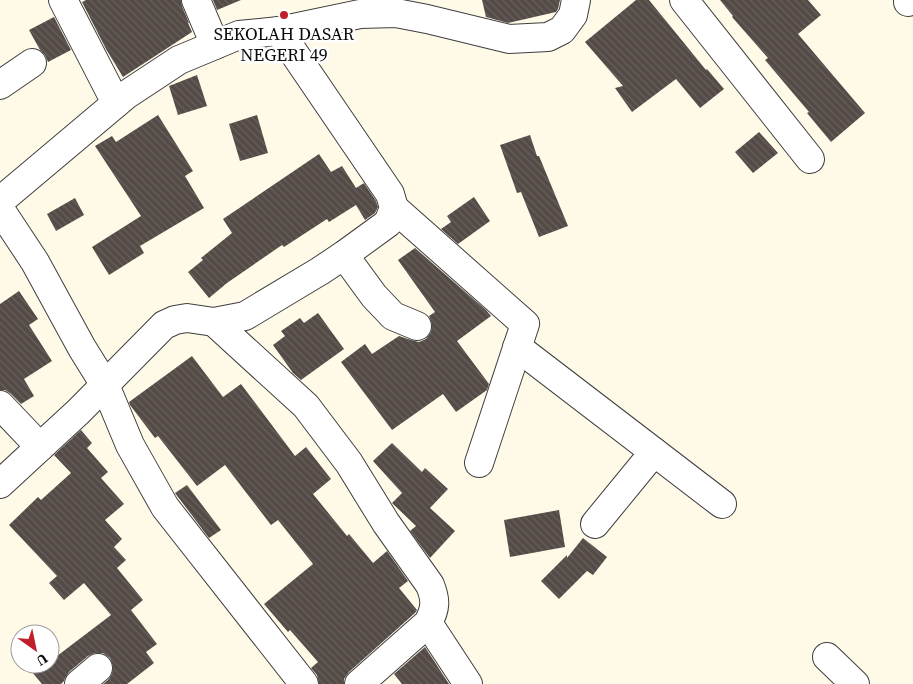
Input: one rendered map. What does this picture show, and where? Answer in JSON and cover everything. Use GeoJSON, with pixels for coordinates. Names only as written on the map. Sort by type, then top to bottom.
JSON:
{"type":"FeatureCollection","features":[{"type":"Feature","properties":{"kind":"street"},"geometry":{"type":"LineString","coordinates":[[63,0],[116,103]]}},
{"type":"Feature","properties":{"kind":"street"},"geometry":{"type":"LineString","coordinates":[[196,0],[215,45]]}},
{"type":"Feature","properties":{"kind":"street"},"geometry":{"type":"LineString","coordinates":[[0,201],[126,95],[179,60],[239,35],[279,31],[360,14],[396,13],[509,39],[548,37],[562,30],[573,15],[576,0]]}},
{"type":"Feature","properties":{"kind":"street"},"geometry":{"type":"LineString","coordinates":[[684,0],[810,159]]}},
{"type":"Feature","properties":{"kind":"street"},"geometry":{"type":"LineString","coordinates":[[279,31],[390,194],[394,208],[525,324],[479,463]]}},
{"type":"Feature","properties":{"kind":"street"},"geometry":{"type":"LineString","coordinates":[[0,85],[32,63]]}},
{"type":"Feature","properties":{"kind":"street"},"geometry":{"type":"LineString","coordinates":[[0,484],[78,412],[164,325],[175,320],[187,318],[214,322],[245,316],[344,255],[388,223],[394,208]]}},
{"type":"Feature","properties":{"kind":"street"},"geometry":{"type":"LineString","coordinates":[[0,209],[35,262],[104,385],[130,445],[165,507],[304,684]]}},
{"type":"Feature","properties":{"kind":"street"},"geometry":{"type":"LineString","coordinates":[[344,255],[374,296],[393,316],[417,326]]}},
{"type":"Feature","properties":{"kind":"street"},"geometry":{"type":"LineString","coordinates":[[214,322],[306,406],[349,463],[386,523],[430,585],[435,601],[433,614],[428,623],[359,684]]}},
{"type":"Feature","properties":{"kind":"street"},"geometry":{"type":"LineString","coordinates":[[517,347],[722,504]]}},
{"type":"Feature","properties":{"kind":"street"},"geometry":{"type":"LineString","coordinates":[[0,405],[40,447]]}},
{"type":"Feature","properties":{"kind":"street"},"geometry":{"type":"LineString","coordinates":[[595,524],[654,452]]}},
{"type":"Feature","properties":{"kind":"street"},"geometry":{"type":"LineString","coordinates":[[428,623],[468,684]]}},
{"type":"Feature","properties":{"kind":"street"},"geometry":{"type":"LineString","coordinates":[[827,657],[855,684]]}},
{"type":"Feature","properties":{"kind":"building"},"geometry":{"type":"Polygon","coordinates":[[[86,0],[181,0],[192,32],[123,77],[82,2],[86,0]]]}},
{"type":"Feature","properties":{"kind":"building"},"geometry":{"type":"Polygon","coordinates":[[[213,0],[241,0],[217,10],[213,0]]]}},
{"type":"Feature","properties":{"kind":"building"},"geometry":{"type":"Polygon","coordinates":[[[482,0],[560,0],[556,12],[508,23],[486,17],[482,0]]]}},
{"type":"Feature","properties":{"kind":"building"},"geometry":{"type":"Polygon","coordinates":[[[636,0],[649,0],[706,70],[724,89],[700,108],[676,79],[632,112],[615,88],[623,86],[585,42],[636,0]]]}},
{"type":"Feature","properties":{"kind":"building"},"geometry":{"type":"Polygon","coordinates":[[[720,0],[808,0],[821,15],[798,34],[865,113],[831,142],[807,113],[809,112],[765,60],[768,58],[732,17],[720,0]]]}},
{"type":"Feature","properties":{"kind":"building"},"geometry":{"type":"Polygon","coordinates":[[[54,17],[71,50],[48,62],[29,30],[54,17]]]}},
{"type":"Feature","properties":{"kind":"building"},"geometry":{"type":"Polygon","coordinates":[[[197,75],[207,106],[178,115],[169,86],[197,75]]]}},
{"type":"Feature","properties":{"kind":"building"},"geometry":{"type":"Polygon","coordinates":[[[158,115],[193,171],[185,176],[204,208],[140,246],[144,253],[109,275],[92,247],[141,216],[95,146],[112,136],[116,142],[158,115]]]}},
{"type":"Feature","properties":{"kind":"building"},"geometry":{"type":"Polygon","coordinates":[[[257,115],[268,153],[240,161],[229,124],[257,115]]]}},
{"type":"Feature","properties":{"kind":"building"},"geometry":{"type":"Polygon","coordinates":[[[759,132],[778,153],[753,173],[735,152],[759,132]]]}},
{"type":"Feature","properties":{"kind":"building"},"geometry":{"type":"Polygon","coordinates":[[[530,135],[537,156],[539,156],[568,226],[539,237],[521,192],[517,193],[500,145],[530,135]]]}},
{"type":"Feature","properties":{"kind":"building"},"geometry":{"type":"Polygon","coordinates":[[[319,154],[331,172],[342,166],[356,188],[364,183],[376,201],[378,207],[375,213],[365,220],[356,205],[329,222],[327,219],[284,247],[282,245],[227,283],[209,298],[188,272],[203,260],[201,258],[232,233],[223,219],[319,154]]]}},
{"type":"Feature","properties":{"kind":"building"},"geometry":{"type":"Polygon","coordinates":[[[474,197],[490,221],[458,244],[441,229],[451,222],[447,216],[474,197]]]}},
{"type":"Feature","properties":{"kind":"building"},"geometry":{"type":"Polygon","coordinates":[[[75,198],[84,215],[56,231],[47,214],[75,198]]]}},
{"type":"Feature","properties":{"kind":"building"},"geometry":{"type":"Polygon","coordinates":[[[415,248],[491,316],[457,341],[489,384],[487,390],[456,412],[443,394],[392,430],[341,362],[365,344],[372,354],[399,336],[419,342],[426,339],[431,332],[432,324],[429,316],[435,312],[398,260],[415,248]]]}},
{"type":"Feature","properties":{"kind":"building"},"geometry":{"type":"Polygon","coordinates":[[[19,291],[38,319],[29,325],[52,361],[24,379],[34,396],[21,404],[5,390],[0,390],[0,304],[19,291]]]}},
{"type":"Feature","properties":{"kind":"building"},"geometry":{"type":"Polygon","coordinates":[[[318,313],[344,349],[301,380],[293,373],[273,345],[285,336],[281,331],[300,318],[304,323],[318,313]]]}},
{"type":"Feature","properties":{"kind":"building"},"geometry":{"type":"Polygon","coordinates":[[[192,356],[223,397],[241,384],[295,456],[306,447],[331,479],[313,494],[347,536],[349,534],[373,563],[387,551],[408,581],[399,588],[417,610],[349,672],[344,679],[344,684],[319,684],[317,675],[311,668],[318,662],[290,630],[288,632],[264,604],[313,564],[278,520],[271,525],[225,465],[197,486],[158,436],[155,438],[130,405],[129,402],[192,356]]]}},
{"type":"Feature","properties":{"kind":"building"},"geometry":{"type":"Polygon","coordinates":[[[81,430],[92,443],[87,448],[108,472],[101,478],[124,504],[105,520],[122,539],[114,547],[126,560],[117,568],[143,600],[131,610],[157,644],[146,652],[154,663],[127,684],[103,684],[112,674],[113,666],[110,658],[103,653],[95,653],[88,656],[69,672],[61,684],[42,684],[34,674],[60,674],[60,654],[111,615],[84,583],[64,600],[49,583],[57,576],[9,525],[38,497],[41,500],[71,473],[54,455],[81,430]]]}},
{"type":"Feature","properties":{"kind":"building"},"geometry":{"type":"Polygon","coordinates":[[[392,443],[422,472],[425,468],[448,489],[430,508],[455,531],[430,558],[410,531],[416,526],[392,503],[402,493],[373,461],[392,443]]]}},
{"type":"Feature","properties":{"kind":"building"},"geometry":{"type":"Polygon","coordinates":[[[187,485],[221,530],[209,538],[175,493],[187,485]]]}},
{"type":"Feature","properties":{"kind":"building"},"geometry":{"type":"Polygon","coordinates":[[[559,510],[565,547],[510,557],[504,520],[559,510]]]}},
{"type":"Feature","properties":{"kind":"building"},"geometry":{"type":"Polygon","coordinates":[[[583,538],[607,557],[593,575],[587,571],[559,599],[541,581],[567,555],[567,558],[583,538]]]}},
{"type":"Feature","properties":{"kind":"building"},"geometry":{"type":"Polygon","coordinates":[[[425,647],[449,684],[402,684],[394,674],[425,647]]]}},
{"type":"Feature","properties":{"kind":"place","name":"SEKOLAH DASAR NEGERI 49"},"geometry":{"type":"Point","coordinates":[284,15]}}]}
